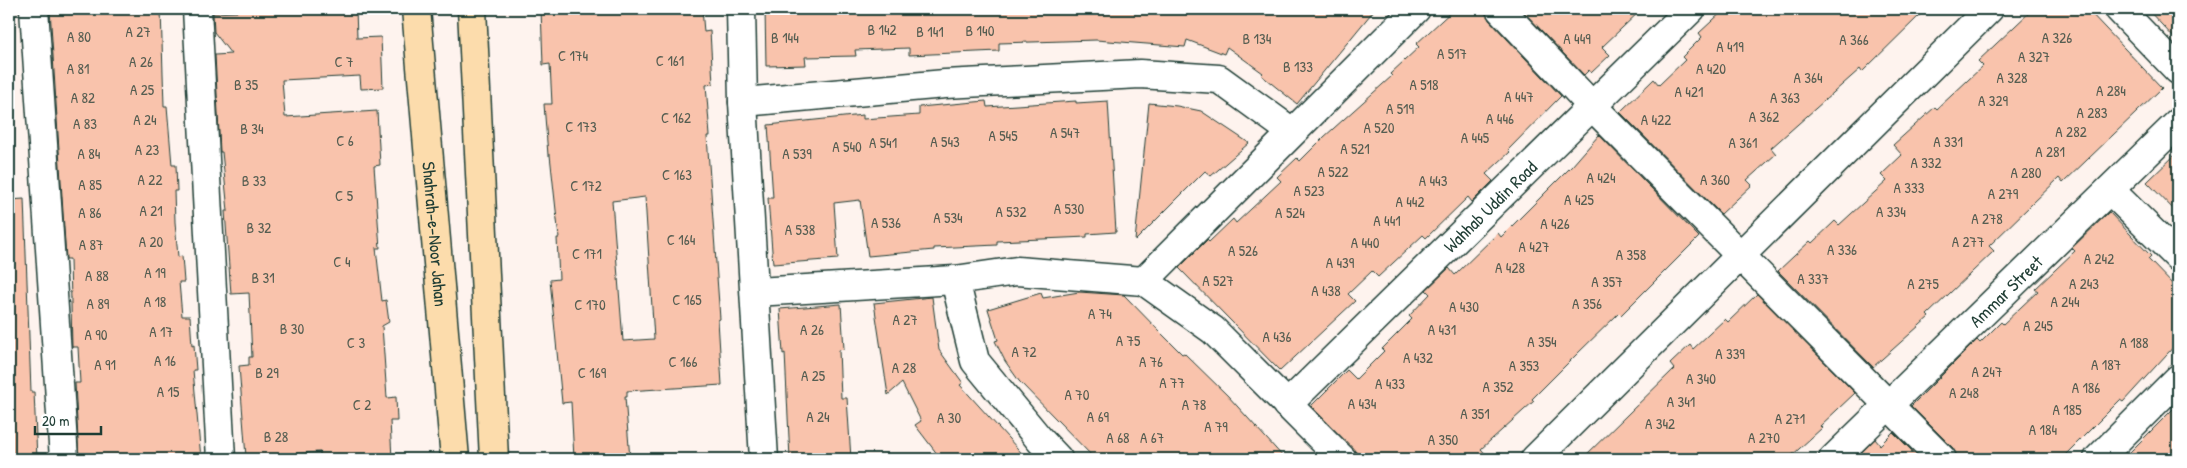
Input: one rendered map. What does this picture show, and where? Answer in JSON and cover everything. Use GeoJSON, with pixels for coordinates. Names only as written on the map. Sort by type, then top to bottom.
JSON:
{"type":"FeatureCollection","features":[{"type":"Feature","properties":{"kind":"main road","name":"Shahrah-e-Noor Jahan"},"geometry":{"type":"LineString","coordinates":[[416,9],[455,459]]}},
{"type":"Feature","properties":{"kind":"main road"},"geometry":{"type":"LineString","coordinates":[[472,9],[494,459]]}},
{"type":"Feature","properties":{"kind":"street"},"geometry":{"type":"LineString","coordinates":[[34,9],[64,459]]}},
{"type":"Feature","properties":{"kind":"street"},"geometry":{"type":"LineString","coordinates":[[197,9],[221,459]]}},
{"type":"Feature","properties":{"kind":"street"},"geometry":{"type":"LineString","coordinates":[[741,9],[743,102],[764,459]]}},
{"type":"Feature","properties":{"kind":"street"},"geometry":{"type":"LineString","coordinates":[[1144,281],[1416,9]]}},
{"type":"Feature","properties":{"kind":"street"},"geometry":{"type":"LineString","coordinates":[[1500,9],[1592,106],[1942,459]]}},
{"type":"Feature","properties":{"kind":"street","name":"Wahhab Uddin Road"},"geometry":{"type":"LineString","coordinates":[[1287,405],[1691,9]]}},
{"type":"Feature","properties":{"kind":"street"},"geometry":{"type":"LineString","coordinates":[[1535,459],[1989,9]]}},
{"type":"Feature","properties":{"kind":"street"},"geometry":{"type":"LineString","coordinates":[[2119,9],[2178,70]]}},
{"type":"Feature","properties":{"kind":"street"},"geometry":{"type":"LineString","coordinates":[[743,102],[944,84],[1149,74],[1218,78],[1292,132]]}},
{"type":"Feature","properties":{"kind":"street","name":"Ammar Street"},"geometry":{"type":"LineString","coordinates":[[1833,459],[2178,123]]}},
{"type":"Feature","properties":{"kind":"street"},"geometry":{"type":"LineString","coordinates":[[2110,190],[2178,257]]}},
{"type":"Feature","properties":{"kind":"street"},"geometry":{"type":"LineString","coordinates":[[755,292],[955,280],[1017,271],[1144,281],[1213,330],[1342,459]]}},
{"type":"Feature","properties":{"kind":"street"},"geometry":{"type":"LineString","coordinates":[[955,280],[975,361],[1058,459]]}},
{"type":"Feature","properties":{"kind":"street"},"geometry":{"type":"LineString","coordinates":[[2098,459],[2178,379]]}},
{"type":"Feature","properties":{"kind":"building"},"geometry":{"type":"Polygon","coordinates":[[[50,9],[161,9],[164,106],[167,106],[172,165],[176,165],[177,191],[174,191],[175,222],[178,257],[182,256],[184,282],[179,282],[182,316],[190,316],[192,346],[194,345],[196,370],[193,370],[201,459],[79,459],[75,383],[80,383],[78,347],[72,347],[70,259],[66,259],[50,9]]]}},
{"type":"Feature","properties":{"kind":"building"},"geometry":{"type":"Polygon","coordinates":[[[237,9],[356,9],[357,38],[381,37],[383,88],[361,89],[360,76],[282,80],[285,117],[377,111],[380,165],[374,166],[380,248],[376,248],[382,301],[386,300],[389,322],[382,326],[387,398],[396,397],[397,421],[390,421],[392,459],[320,459],[320,452],[246,457],[239,366],[249,365],[249,357],[252,357],[249,293],[231,294],[225,211],[228,211],[222,152],[220,152],[215,55],[231,54],[214,32],[213,13],[237,12],[237,9]]]}},
{"type":"Feature","properties":{"kind":"building"},"geometry":{"type":"Polygon","coordinates":[[[541,9],[702,9],[704,32],[710,31],[713,84],[706,85],[710,136],[707,136],[720,319],[718,320],[722,385],[627,391],[627,397],[625,397],[630,459],[574,459],[571,402],[562,403],[550,280],[559,279],[557,238],[559,238],[550,155],[548,155],[544,104],[552,104],[550,64],[543,65],[541,9]],[[645,197],[612,201],[623,341],[654,339],[645,197]]]}},
{"type":"Feature","properties":{"kind":"building"},"geometry":{"type":"Polygon","coordinates":[[[765,9],[1375,9],[1297,104],[1261,75],[1263,73],[1227,47],[1224,54],[1187,40],[1185,47],[1096,40],[999,43],[999,51],[909,55],[909,48],[855,50],[856,56],[805,57],[806,65],[766,66],[765,9]]]}},
{"type":"Feature","properties":{"kind":"building"},"geometry":{"type":"Polygon","coordinates":[[[1454,9],[1485,9],[1489,20],[1561,96],[1508,150],[1510,152],[1486,174],[1493,181],[1472,202],[1468,197],[1426,238],[1423,235],[1378,277],[1372,271],[1348,294],[1355,301],[1280,371],[1179,268],[1207,240],[1209,242],[1233,219],[1236,223],[1281,181],[1277,177],[1297,158],[1300,161],[1392,76],[1390,74],[1419,47],[1416,44],[1454,9]]]}},
{"type":"Feature","properties":{"kind":"building"},"geometry":{"type":"Polygon","coordinates":[[[1521,9],[1642,9],[1602,47],[1610,55],[1591,73],[1589,70],[1584,75],[1521,9]]]}},
{"type":"Feature","properties":{"kind":"building"},"geometry":{"type":"Polygon","coordinates":[[[1725,9],[1926,9],[1862,72],[1860,69],[1771,148],[1776,154],[1747,180],[1752,185],[1721,214],[1620,112],[1654,79],[1659,85],[1685,60],[1682,57],[1702,37],[1699,33],[1725,9]]]}},
{"type":"Feature","properties":{"kind":"building"},"geometry":{"type":"Polygon","coordinates":[[[2033,9],[2087,9],[2162,88],[2063,183],[2059,178],[2032,204],[1989,246],[1994,251],[1927,315],[1929,317],[1873,367],[1778,271],[1835,221],[1839,225],[1887,181],[1881,175],[1902,155],[1893,145],[1935,107],[1937,109],[1983,66],[1978,61],[2033,9]]]}},
{"type":"Feature","properties":{"kind":"building"},"geometry":{"type":"Polygon","coordinates":[[[2147,9],[2178,9],[2178,42],[2147,9]]]}},
{"type":"Feature","properties":{"kind":"building"},"geometry":{"type":"Polygon","coordinates":[[[986,101],[987,107],[1076,101],[1076,103],[1108,101],[1116,232],[1087,234],[1087,237],[997,241],[997,245],[934,248],[934,250],[868,256],[860,200],[834,203],[838,259],[773,264],[768,198],[773,198],[768,125],[863,115],[863,119],[919,115],[919,107],[986,101]]]}},
{"type":"Feature","properties":{"kind":"building"},"geometry":{"type":"Polygon","coordinates":[[[1149,103],[1201,111],[1249,143],[1211,176],[1205,171],[1135,241],[1149,103]]]}},
{"type":"Feature","properties":{"kind":"building"},"geometry":{"type":"Polygon","coordinates":[[[1599,135],[1699,237],[1621,315],[1619,313],[1576,355],[1532,399],[1534,401],[1481,449],[1490,459],[1363,459],[1311,406],[1347,370],[1356,379],[1412,319],[1409,316],[1430,294],[1426,290],[1449,268],[1455,275],[1498,233],[1501,237],[1572,166],[1599,135]]]}},
{"type":"Feature","properties":{"kind":"building"},"geometry":{"type":"Polygon","coordinates":[[[2178,152],[2178,214],[2147,182],[2178,152]]]}},
{"type":"Feature","properties":{"kind":"building"},"geometry":{"type":"Polygon","coordinates":[[[24,199],[31,392],[34,392],[37,459],[9,459],[9,200],[24,199]]]}},
{"type":"Feature","properties":{"kind":"building"},"geometry":{"type":"Polygon","coordinates":[[[2109,212],[2151,256],[2148,259],[2178,290],[2178,342],[2123,402],[2120,400],[2061,459],[1957,459],[1953,448],[1911,406],[1977,340],[1980,343],[2001,322],[2003,324],[2038,291],[2035,289],[2075,251],[2072,248],[2109,212]]]}},
{"type":"Feature","properties":{"kind":"building"},"geometry":{"type":"Polygon","coordinates":[[[1079,292],[1124,295],[1182,354],[1184,353],[1228,396],[1285,459],[1095,459],[1019,381],[1005,361],[995,341],[998,340],[988,309],[1041,293],[1043,298],[1079,292]]]}},
{"type":"Feature","properties":{"kind":"building"},"geometry":{"type":"Polygon","coordinates":[[[1757,294],[1855,393],[1820,426],[1822,428],[1788,459],[1582,459],[1674,369],[1670,364],[1690,345],[1693,349],[1725,319],[1728,322],[1757,294]]]}},
{"type":"Feature","properties":{"kind":"building"},"geometry":{"type":"Polygon","coordinates":[[[932,297],[939,350],[963,383],[960,385],[1027,459],[941,459],[915,425],[921,421],[902,383],[888,395],[874,303],[932,297]]]}},
{"type":"Feature","properties":{"kind":"building"},"geometry":{"type":"Polygon","coordinates":[[[841,304],[844,349],[839,350],[841,398],[847,398],[851,459],[790,459],[785,353],[783,354],[780,309],[841,304]]]}},
{"type":"Feature","properties":{"kind":"building"},"geometry":{"type":"Polygon","coordinates":[[[2178,404],[2178,459],[2123,459],[2178,404]]]}},
{"type":"Feature","properties":{"kind":"building"},"geometry":{"type":"Polygon","coordinates":[[[1893,432],[1920,459],[1855,459],[1875,439],[1880,445],[1893,432]]]}}]}
